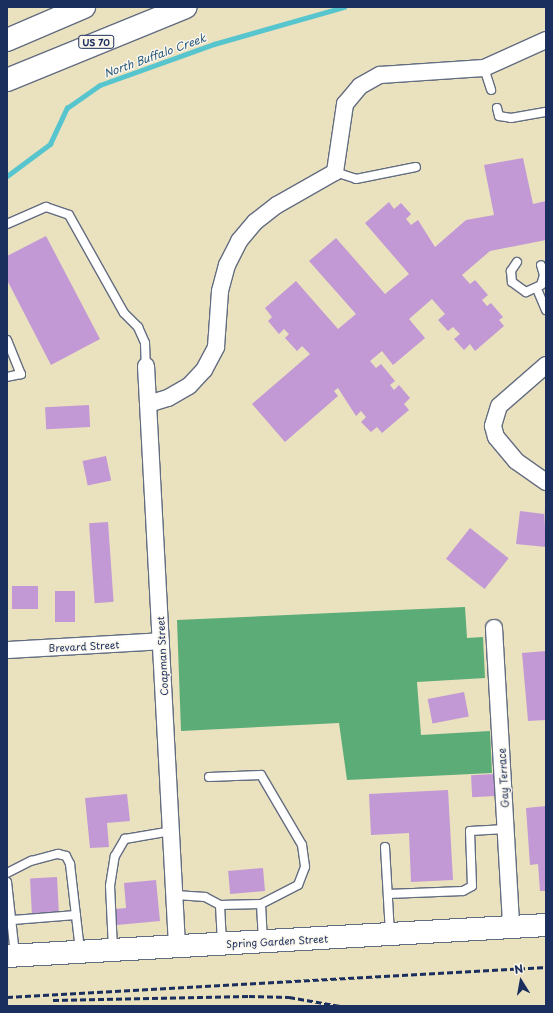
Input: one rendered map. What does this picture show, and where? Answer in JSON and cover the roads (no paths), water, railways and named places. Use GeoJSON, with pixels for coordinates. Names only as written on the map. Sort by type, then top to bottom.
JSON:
{"type":"FeatureCollection","features":[{"type":"Feature","properties":{"kind":"main road"},"geometry":{"type":"LineString","coordinates":[[7,40],[84,7]]}},
{"type":"Feature","properties":{"kind":"main road","name":"US 70"},"geometry":{"type":"LineString","coordinates":[[7,80],[186,7]]}},
{"type":"Feature","properties":{"kind":"main road","name":"Spring Garden Street"},"geometry":{"type":"LineString","coordinates":[[11,955],[546,925]]}},
{"type":"Feature","properties":{"kind":"street"},"geometry":{"type":"LineString","coordinates":[[148,404],[168,398],[189,386],[204,370],[216,347],[220,291],[227,265],[239,241],[255,222],[277,205],[335,172],[345,104],[360,86],[380,75],[484,68],[546,40]]}},
{"type":"Feature","properties":{"kind":"street"},"geometry":{"type":"LineString","coordinates":[[546,365],[499,406],[493,426],[496,436],[516,461],[546,482]]}},
{"type":"Feature","properties":{"kind":"street","name":"Coapman Street"},"geometry":{"type":"LineString","coordinates":[[146,366],[176,895],[177,946]]}},
{"type":"Feature","properties":{"kind":"street","name":"Gay Terrace"},"geometry":{"type":"LineString","coordinates":[[494,628],[511,927]]}},
{"type":"Feature","properties":{"kind":"street","name":"Brevard Street"},"geometry":{"type":"LineString","coordinates":[[7,650],[161,641]]}},
{"type":"Feature","properties":{"kind":"lane"},"geometry":{"type":"LineString","coordinates":[[484,68],[491,90]]}},
{"type":"Feature","properties":{"kind":"lane"},"geometry":{"type":"LineString","coordinates":[[497,108],[499,116],[512,118],[546,112]]}},
{"type":"Feature","properties":{"kind":"lane"},"geometry":{"type":"LineString","coordinates":[[335,172],[356,179],[416,167]]}},
{"type":"Feature","properties":{"kind":"lane"},"geometry":{"type":"LineString","coordinates":[[7,224],[46,206],[69,215],[124,313],[138,327],[145,343],[146,366]]}},
{"type":"Feature","properties":{"kind":"lane"},"geometry":{"type":"LineString","coordinates":[[517,262],[510,277],[515,287],[526,292],[536,289],[543,280],[541,265]]}},
{"type":"Feature","properties":{"kind":"lane"},"geometry":{"type":"LineString","coordinates":[[536,289],[546,310]]}},
{"type":"Feature","properties":{"kind":"lane"},"geometry":{"type":"LineString","coordinates":[[7,340],[21,374],[7,377]]}},
{"type":"Feature","properties":{"kind":"lane"},"geometry":{"type":"LineString","coordinates":[[176,895],[205,897],[220,906],[260,904],[298,886],[305,867],[302,844],[261,775],[209,777]]}},
{"type":"Feature","properties":{"kind":"lane"},"geometry":{"type":"LineString","coordinates":[[388,894],[463,891],[472,886],[470,831],[506,829]]}},
{"type":"Feature","properties":{"kind":"lane"},"geometry":{"type":"LineString","coordinates":[[113,950],[110,886],[115,856],[125,839],[172,831]]}},
{"type":"Feature","properties":{"kind":"lane"},"geometry":{"type":"LineString","coordinates":[[385,846],[390,934]]}},
{"type":"Feature","properties":{"kind":"lane"},"geometry":{"type":"LineString","coordinates":[[7,873],[32,861],[58,854],[66,856],[76,915],[80,951]]}},
{"type":"Feature","properties":{"kind":"lane"},"geometry":{"type":"LineString","coordinates":[[7,882],[13,920],[11,955]]}},
{"type":"Feature","properties":{"kind":"lane"},"geometry":{"type":"LineString","coordinates":[[260,904],[263,941]]}},
{"type":"Feature","properties":{"kind":"lane"},"geometry":{"type":"LineString","coordinates":[[220,906],[222,944]]}},
{"type":"Feature","properties":{"kind":"lane"},"geometry":{"type":"LineString","coordinates":[[13,920],[76,915]]}},
{"type":"Feature","properties":{"kind":"waterway","name":"North Buffalo Creek"},"geometry":{"type":"LineString","coordinates":[[7,176],[50,144],[67,108],[100,85],[214,44],[344,7]]}},
{"type":"Feature","properties":{"kind":"railway"},"geometry":{"type":"LineString","coordinates":[[7,997],[546,967]]}},
{"type":"Feature","properties":{"kind":"railway"},"geometry":{"type":"LineString","coordinates":[[53,1000],[249,996],[289,997],[340,1006]]}}]}
